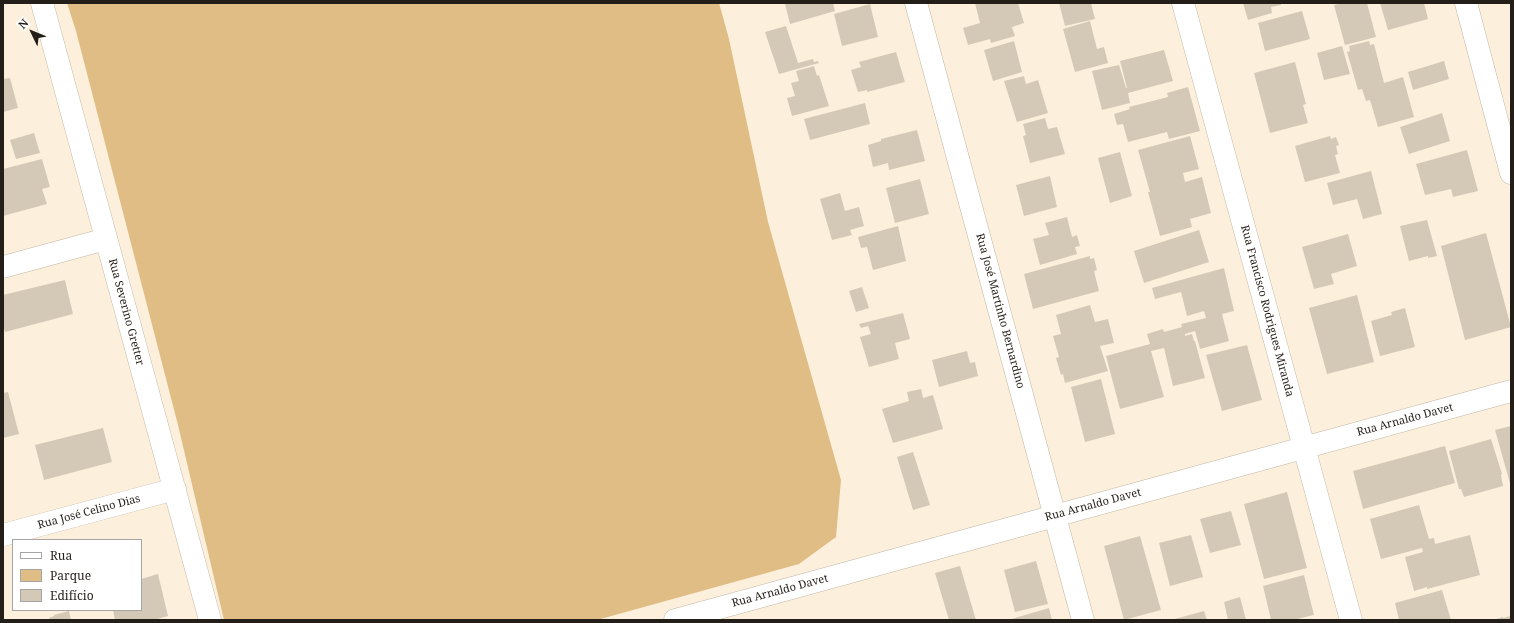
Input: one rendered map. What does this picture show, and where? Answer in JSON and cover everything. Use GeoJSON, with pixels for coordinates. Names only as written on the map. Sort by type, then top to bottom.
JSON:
{"type":"FeatureCollection","features":[{"type":"Feature","properties":{"kind":"street","name":"Rua Severino Gretter"},"geometry":{"type":"LineString","coordinates":[[42,3],[210,620]]}},
{"type":"Feature","properties":{"kind":"street","name":"Rua José Martinho Bernardino"},"geometry":{"type":"LineString","coordinates":[[916,3],[1083,620]]}},
{"type":"Feature","properties":{"kind":"street","name":"Rua Francisco Rodrigues Miranda"},"geometry":{"type":"LineString","coordinates":[[1184,3],[1351,620]]}},
{"type":"Feature","properties":{"kind":"street"},"geometry":{"type":"LineString","coordinates":[[1466,3],[1511,173]]}},
{"type":"Feature","properties":{"kind":"street"},"geometry":{"type":"LineString","coordinates":[[3,267],[106,239]]}},
{"type":"Feature","properties":{"kind":"street","name":"Rua Arnaldo Davet"},"geometry":{"type":"LineString","coordinates":[[675,620],[1511,391]]}},
{"type":"Feature","properties":{"kind":"street","name":"Rua José Celino Dias"},"geometry":{"type":"LineString","coordinates":[[3,535],[175,489]]}},
{"type":"Feature","properties":{"kind":"green space"},"geometry":{"type":"Polygon","coordinates":[[[67,3],[719,3],[729,39],[768,222],[841,480],[836,537],[799,564],[597,620],[224,620],[178,425],[76,31],[67,3]]]}},
{"type":"Feature","properties":{"kind":"building"},"geometry":{"type":"Polygon","coordinates":[[[833,3],[835,11],[790,24],[785,4],[833,3]]]}},
{"type":"Feature","properties":{"kind":"building"},"geometry":{"type":"Polygon","coordinates":[[[975,3],[1018,3],[1024,23],[1012,27],[1015,36],[991,43],[990,39],[968,45],[963,28],[980,23],[975,3]]]}},
{"type":"Feature","properties":{"kind":"building"},"geometry":{"type":"Polygon","coordinates":[[[1059,3],[1091,3],[1095,19],[1065,26],[1059,3]]]}},
{"type":"Feature","properties":{"kind":"building"},"geometry":{"type":"Polygon","coordinates":[[[1243,3],[1281,3],[1281,5],[1271,7],[1272,13],[1248,20],[1243,3]]]}},
{"type":"Feature","properties":{"kind":"building"},"geometry":{"type":"Polygon","coordinates":[[[1343,3],[1367,3],[1376,37],[1345,45],[1334,5],[1343,3]]]}},
{"type":"Feature","properties":{"kind":"building"},"geometry":{"type":"Polygon","coordinates":[[[1380,3],[1424,3],[1428,19],[1388,30],[1380,3]]]}},
{"type":"Feature","properties":{"kind":"building"},"geometry":{"type":"Polygon","coordinates":[[[870,4],[878,37],[842,46],[834,14],[870,4]]]}},
{"type":"Feature","properties":{"kind":"building"},"geometry":{"type":"Polygon","coordinates":[[[1302,11],[1310,39],[1265,51],[1258,23],[1302,11]]]}},
{"type":"Feature","properties":{"kind":"building"},"geometry":{"type":"Polygon","coordinates":[[[1090,21],[1097,49],[1104,47],[1108,63],[1075,72],[1063,29],[1090,21]]]}},
{"type":"Feature","properties":{"kind":"building"},"geometry":{"type":"Polygon","coordinates":[[[786,26],[798,63],[813,59],[814,62],[818,61],[819,63],[779,74],[765,32],[786,26]]]}},
{"type":"Feature","properties":{"kind":"building"},"geometry":{"type":"Polygon","coordinates":[[[1014,41],[1022,72],[993,81],[984,50],[1014,41]]]}},
{"type":"Feature","properties":{"kind":"building"},"geometry":{"type":"Polygon","coordinates":[[[1369,41],[1370,45],[1374,44],[1384,83],[1403,77],[1414,117],[1378,127],[1370,100],[1366,101],[1362,89],[1358,90],[1347,52],[1350,51],[1349,46],[1369,41]]]}},
{"type":"Feature","properties":{"kind":"building"},"geometry":{"type":"Polygon","coordinates":[[[1342,46],[1350,74],[1324,80],[1317,53],[1342,46]]]}},
{"type":"Feature","properties":{"kind":"building"},"geometry":{"type":"Polygon","coordinates":[[[1164,50],[1173,81],[1128,93],[1130,103],[1102,110],[1092,71],[1119,65],[1127,88],[1120,61],[1164,50]]]}},
{"type":"Feature","properties":{"kind":"building"},"geometry":{"type":"Polygon","coordinates":[[[896,52],[905,82],[867,92],[867,90],[858,92],[851,70],[861,67],[859,62],[896,52]]]}},
{"type":"Feature","properties":{"kind":"building"},"geometry":{"type":"Polygon","coordinates":[[[1444,61],[1449,79],[1413,90],[1408,72],[1444,61]]]}},
{"type":"Feature","properties":{"kind":"building"},"geometry":{"type":"Polygon","coordinates":[[[1295,62],[1306,104],[1303,105],[1308,123],[1270,133],[1254,73],[1295,62]]]}},
{"type":"Feature","properties":{"kind":"building"},"geometry":{"type":"Polygon","coordinates":[[[814,66],[817,76],[819,75],[829,106],[792,116],[787,98],[795,96],[791,83],[799,81],[796,71],[814,66]]]}},
{"type":"Feature","properties":{"kind":"building"},"geometry":{"type":"Polygon","coordinates":[[[1024,76],[1026,84],[1038,80],[1048,113],[1017,122],[1004,81],[1024,76]]]}},
{"type":"Feature","properties":{"kind":"building"},"geometry":{"type":"Polygon","coordinates":[[[10,78],[18,108],[3,112],[3,79],[10,78]]]}},
{"type":"Feature","properties":{"kind":"building"},"geometry":{"type":"Polygon","coordinates":[[[1188,87],[1200,131],[1169,139],[1167,132],[1128,142],[1123,124],[1117,125],[1114,114],[1130,109],[1129,107],[1168,97],[1167,93],[1188,87]]]}},
{"type":"Feature","properties":{"kind":"building"},"geometry":{"type":"Polygon","coordinates":[[[865,103],[870,124],[810,140],[804,119],[865,103]]]}},
{"type":"Feature","properties":{"kind":"building"},"geometry":{"type":"Polygon","coordinates":[[[1442,113],[1450,141],[1409,154],[1400,127],[1442,113]]]}},
{"type":"Feature","properties":{"kind":"building"},"geometry":{"type":"Polygon","coordinates":[[[1045,118],[1048,129],[1057,127],[1065,154],[1030,163],[1023,136],[1026,135],[1023,124],[1045,118]]]}},
{"type":"Feature","properties":{"kind":"building"},"geometry":{"type":"Polygon","coordinates":[[[917,130],[925,161],[889,170],[888,163],[873,167],[868,145],[881,141],[881,139],[917,130]]]}},
{"type":"Feature","properties":{"kind":"building"},"geometry":{"type":"Polygon","coordinates":[[[34,133],[40,153],[16,159],[10,140],[34,133]]]}},
{"type":"Feature","properties":{"kind":"building"},"geometry":{"type":"Polygon","coordinates":[[[1190,136],[1199,169],[1183,173],[1185,182],[1202,177],[1211,213],[1190,219],[1192,227],[1160,236],[1148,192],[1150,192],[1138,150],[1190,136]]]}},
{"type":"Feature","properties":{"kind":"building"},"geometry":{"type":"Polygon","coordinates":[[[1330,136],[1331,139],[1336,137],[1339,145],[1336,146],[1338,154],[1335,155],[1340,173],[1305,182],[1295,146],[1330,136]]]}},
{"type":"Feature","properties":{"kind":"building"},"geometry":{"type":"Polygon","coordinates":[[[1467,150],[1478,191],[1453,197],[1451,189],[1425,195],[1416,164],[1467,150]]]}},
{"type":"Feature","properties":{"kind":"building"},"geometry":{"type":"Polygon","coordinates":[[[1120,152],[1132,196],[1110,203],[1098,158],[1120,152]]]}},
{"type":"Feature","properties":{"kind":"building"},"geometry":{"type":"Polygon","coordinates":[[[42,159],[50,187],[42,189],[47,204],[3,216],[3,169],[42,159]]]}},
{"type":"Feature","properties":{"kind":"building"},"geometry":{"type":"Polygon","coordinates":[[[1371,171],[1382,214],[1363,219],[1357,199],[1333,205],[1327,183],[1371,171]]]}},
{"type":"Feature","properties":{"kind":"building"},"geometry":{"type":"Polygon","coordinates":[[[1050,176],[1057,207],[1024,216],[1016,185],[1050,176]]]}},
{"type":"Feature","properties":{"kind":"building"},"geometry":{"type":"Polygon","coordinates":[[[920,179],[929,214],[895,223],[886,188],[920,179]]]}},
{"type":"Feature","properties":{"kind":"building"},"geometry":{"type":"Polygon","coordinates":[[[840,193],[845,211],[859,207],[864,226],[850,230],[852,235],[832,240],[820,199],[840,193]]]}},
{"type":"Feature","properties":{"kind":"building"},"geometry":{"type":"Polygon","coordinates":[[[1067,217],[1072,237],[1077,235],[1080,246],[1075,247],[1077,254],[1040,265],[1033,239],[1049,235],[1045,223],[1067,217]]]}},
{"type":"Feature","properties":{"kind":"building"},"geometry":{"type":"Polygon","coordinates":[[[1427,220],[1437,256],[1428,258],[1428,256],[1409,261],[1400,226],[1427,220]]]}},
{"type":"Feature","properties":{"kind":"building"},"geometry":{"type":"Polygon","coordinates":[[[898,226],[906,261],[873,270],[867,247],[861,248],[858,237],[898,226]]]}},
{"type":"Feature","properties":{"kind":"building"},"geometry":{"type":"Polygon","coordinates":[[[1199,230],[1209,262],[1144,283],[1134,251],[1199,230]]]}},
{"type":"Feature","properties":{"kind":"building"},"geometry":{"type":"Polygon","coordinates":[[[1486,233],[1511,327],[1465,340],[1441,246],[1486,233]]]}},
{"type":"Feature","properties":{"kind":"building"},"geometry":{"type":"Polygon","coordinates":[[[1348,234],[1357,266],[1331,274],[1334,284],[1314,289],[1302,247],[1348,234]]]}},
{"type":"Feature","properties":{"kind":"building"},"geometry":{"type":"Polygon","coordinates":[[[1090,256],[1090,259],[1094,258],[1097,270],[1094,271],[1099,291],[1033,309],[1024,274],[1090,256]]]}},
{"type":"Feature","properties":{"kind":"building"},"geometry":{"type":"Polygon","coordinates":[[[1224,268],[1234,311],[1222,314],[1229,341],[1200,349],[1195,331],[1185,334],[1185,336],[1192,334],[1205,378],[1173,386],[1164,348],[1151,351],[1164,397],[1120,409],[1106,356],[1150,344],[1147,334],[1163,329],[1164,332],[1182,327],[1181,324],[1206,318],[1204,311],[1187,316],[1181,292],[1155,299],[1152,288],[1224,268]]]}},
{"type":"Feature","properties":{"kind":"building"},"geometry":{"type":"Polygon","coordinates":[[[65,280],[73,314],[5,332],[3,325],[3,295],[65,280]]]}},
{"type":"Feature","properties":{"kind":"building"},"geometry":{"type":"Polygon","coordinates":[[[862,287],[869,308],[856,312],[849,291],[862,287]]]}},
{"type":"Feature","properties":{"kind":"building"},"geometry":{"type":"Polygon","coordinates":[[[1357,295],[1374,362],[1327,374],[1309,308],[1357,295]]]}},
{"type":"Feature","properties":{"kind":"building"},"geometry":{"type":"Polygon","coordinates":[[[1090,305],[1095,322],[1108,319],[1114,343],[1100,346],[1108,371],[1065,383],[1056,358],[1059,357],[1053,336],[1061,334],[1056,315],[1090,305]]]}},
{"type":"Feature","properties":{"kind":"building"},"geometry":{"type":"Polygon","coordinates":[[[1405,308],[1415,347],[1380,356],[1371,321],[1392,315],[1391,312],[1405,308]]]}},
{"type":"Feature","properties":{"kind":"building"},"geometry":{"type":"Polygon","coordinates":[[[903,313],[910,339],[895,343],[899,359],[869,367],[860,337],[871,334],[868,326],[861,328],[859,324],[903,313]]]}},
{"type":"Feature","properties":{"kind":"building"},"geometry":{"type":"Polygon","coordinates":[[[1247,345],[1262,400],[1222,411],[1206,355],[1247,345]]]}},
{"type":"Feature","properties":{"kind":"building"},"geometry":{"type":"Polygon","coordinates":[[[967,351],[970,363],[975,362],[978,376],[939,387],[932,360],[967,351]]]}},
{"type":"Feature","properties":{"kind":"building"},"geometry":{"type":"Polygon","coordinates":[[[1101,379],[1115,434],[1085,442],[1071,387],[1101,379]]]}},
{"type":"Feature","properties":{"kind":"building"},"geometry":{"type":"Polygon","coordinates":[[[921,389],[923,398],[933,395],[943,429],[893,443],[882,409],[909,401],[907,392],[921,389]]]}},
{"type":"Feature","properties":{"kind":"building"},"geometry":{"type":"Polygon","coordinates":[[[8,392],[19,434],[3,438],[3,393],[8,392]]]}},
{"type":"Feature","properties":{"kind":"building"},"geometry":{"type":"Polygon","coordinates":[[[1511,426],[1511,487],[1495,430],[1511,426]]]}},
{"type":"Feature","properties":{"kind":"building"},"geometry":{"type":"Polygon","coordinates":[[[103,428],[112,462],[44,480],[35,445],[103,428]]]}},
{"type":"Feature","properties":{"kind":"building"},"geometry":{"type":"Polygon","coordinates":[[[1491,439],[1502,474],[1503,486],[1464,497],[1461,489],[1459,489],[1449,451],[1491,439]]]}},
{"type":"Feature","properties":{"kind":"building"},"geometry":{"type":"Polygon","coordinates":[[[1445,446],[1455,483],[1363,509],[1353,471],[1445,446]]]}},
{"type":"Feature","properties":{"kind":"building"},"geometry":{"type":"Polygon","coordinates":[[[913,452],[930,505],[913,510],[897,457],[913,452]]]}},
{"type":"Feature","properties":{"kind":"building"},"geometry":{"type":"Polygon","coordinates":[[[1287,492],[1307,568],[1264,579],[1244,504],[1287,492]]]}},
{"type":"Feature","properties":{"kind":"building"},"geometry":{"type":"Polygon","coordinates":[[[1419,505],[1429,539],[1434,538],[1435,544],[1470,535],[1480,575],[1414,591],[1405,557],[1423,552],[1422,548],[1381,559],[1370,519],[1419,505]]]}},
{"type":"Feature","properties":{"kind":"building"},"geometry":{"type":"Polygon","coordinates":[[[1231,511],[1241,545],[1210,553],[1200,519],[1231,511]]]}},
{"type":"Feature","properties":{"kind":"building"},"geometry":{"type":"Polygon","coordinates":[[[1191,535],[1203,577],[1170,586],[1159,543],[1191,535]]]}},
{"type":"Feature","properties":{"kind":"building"},"geometry":{"type":"Polygon","coordinates":[[[1140,536],[1161,610],[1124,620],[1104,546],[1140,536]]]}},
{"type":"Feature","properties":{"kind":"building"},"geometry":{"type":"Polygon","coordinates":[[[1036,561],[1048,604],[1015,612],[1004,570],[1036,561]]]}},
{"type":"Feature","properties":{"kind":"building"},"geometry":{"type":"Polygon","coordinates":[[[960,566],[976,620],[949,620],[935,573],[960,566]]]}},
{"type":"Feature","properties":{"kind":"building"},"geometry":{"type":"Polygon","coordinates":[[[158,574],[168,616],[154,620],[115,620],[113,611],[142,611],[142,579],[158,574]]]}},
{"type":"Feature","properties":{"kind":"building"},"geometry":{"type":"Polygon","coordinates":[[[1304,575],[1314,615],[1293,620],[1271,620],[1263,586],[1304,575]]]}},
{"type":"Feature","properties":{"kind":"building"},"geometry":{"type":"Polygon","coordinates":[[[1442,590],[1451,620],[1399,620],[1395,603],[1442,590]]]}},
{"type":"Feature","properties":{"kind":"building"},"geometry":{"type":"Polygon","coordinates":[[[1240,597],[1246,620],[1228,620],[1224,602],[1240,597]]]}},
{"type":"Feature","properties":{"kind":"building"},"geometry":{"type":"Polygon","coordinates":[[[1049,608],[1052,620],[1008,620],[1049,608]]]}},
{"type":"Feature","properties":{"kind":"building"},"geometry":{"type":"Polygon","coordinates":[[[69,611],[71,620],[50,620],[49,618],[54,615],[69,611]]]}},
{"type":"Feature","properties":{"kind":"building"},"geometry":{"type":"Polygon","coordinates":[[[1204,611],[1207,620],[1171,620],[1204,611]]]}},
{"type":"Feature","properties":{"kind":"building"},"geometry":{"type":"Polygon","coordinates":[[[1511,616],[1511,620],[1493,620],[1503,617],[1511,616]]]}}]}
